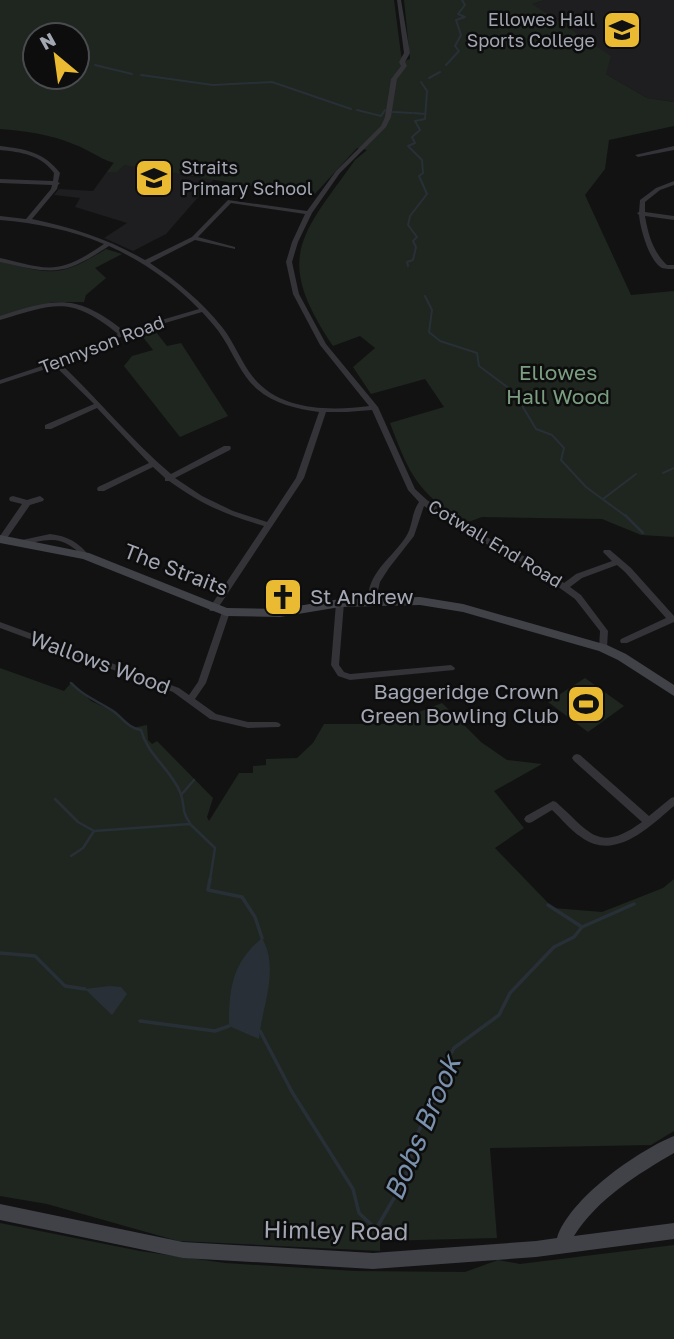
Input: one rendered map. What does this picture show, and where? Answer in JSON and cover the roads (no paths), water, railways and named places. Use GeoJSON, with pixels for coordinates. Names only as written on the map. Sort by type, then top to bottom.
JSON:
{"type":"FeatureCollection","features":[{"type":"Feature","properties":{"kind":"main road"},"geometry":{"type":"LineString","coordinates":[[588,642],[622,657],[674,691]]}},
{"type":"Feature","properties":{"kind":"main road","name":"Himley Road"},"geometry":{"type":"LineString","coordinates":[[0,1212],[183,1250],[373,1261],[674,1231]]}},
{"type":"Feature","properties":{"kind":"street","name":"Cotwall End Road"},"geometry":{"type":"LineString","coordinates":[[399,0],[407,53],[402,62],[404,66],[394,79],[388,117],[383,128],[338,172],[309,213],[289,262],[296,294],[323,345],[374,407],[391,438],[407,482],[424,502],[464,529],[532,564],[565,586],[599,622],[604,632],[603,648]]}},
{"type":"Feature","properties":{"kind":"street"},"geometry":{"type":"LineString","coordinates":[[0,148],[44,158],[55,170],[57,183],[28,220]]}},
{"type":"Feature","properties":{"kind":"street"},"geometry":{"type":"LineString","coordinates":[[638,155],[674,148]]}},
{"type":"Feature","properties":{"kind":"street"},"geometry":{"type":"LineString","coordinates":[[0,181],[57,183]]}},
{"type":"Feature","properties":{"kind":"street"},"geometry":{"type":"LineString","coordinates":[[674,183],[658,189],[642,201],[640,213],[656,260],[665,267],[674,267]]}},
{"type":"Feature","properties":{"kind":"street"},"geometry":{"type":"LineString","coordinates":[[147,262],[194,238],[230,201],[309,213]]}},
{"type":"Feature","properties":{"kind":"street"},"geometry":{"type":"LineString","coordinates":[[640,213],[674,218]]}},
{"type":"Feature","properties":{"kind":"street"},"geometry":{"type":"LineString","coordinates":[[0,218],[28,220],[110,244],[167,275],[204,309],[262,391],[283,401],[323,410],[374,407]]}},
{"type":"Feature","properties":{"kind":"street"},"geometry":{"type":"LineString","coordinates":[[194,238],[234,248]]}},
{"type":"Feature","properties":{"kind":"street"},"geometry":{"type":"LineString","coordinates":[[0,260],[56,272],[76,265],[110,244]]}},
{"type":"Feature","properties":{"kind":"street"},"geometry":{"type":"LineString","coordinates":[[0,318],[52,304],[71,304],[93,310],[123,334]]}},
{"type":"Feature","properties":{"kind":"street","name":"Tennyson Road"},"geometry":{"type":"LineString","coordinates":[[0,382],[56,363],[123,334],[204,309]]}},
{"type":"Feature","properties":{"kind":"street"},"geometry":{"type":"LineString","coordinates":[[56,363],[168,479],[231,516],[269,525]]}},
{"type":"Feature","properties":{"kind":"street"},"geometry":{"type":"LineString","coordinates":[[47,427],[98,405]]}},
{"type":"Feature","properties":{"kind":"street"},"geometry":{"type":"LineString","coordinates":[[213,609],[300,478],[323,410]]}},
{"type":"Feature","properties":{"kind":"street"},"geometry":{"type":"LineString","coordinates":[[168,479],[227,448]]}},
{"type":"Feature","properties":{"kind":"street"},"geometry":{"type":"LineString","coordinates":[[100,490],[152,465]]}},
{"type":"Feature","properties":{"kind":"street"},"geometry":{"type":"LineString","coordinates":[[13,499],[27,503],[40,499]]}},
{"type":"Feature","properties":{"kind":"street"},"geometry":{"type":"LineString","coordinates":[[372,601],[372,586],[390,558],[411,535],[419,506],[424,502]]}},
{"type":"Feature","properties":{"kind":"street"},"geometry":{"type":"LineString","coordinates":[[1,539],[27,503]]}},
{"type":"Feature","properties":{"kind":"street","name":"The Straits"},"geometry":{"type":"LineString","coordinates":[[1,539],[85,556],[226,612],[280,613],[340,603],[421,601],[463,608],[588,642]]}},
{"type":"Feature","properties":{"kind":"street"},"geometry":{"type":"LineString","coordinates":[[607,552],[628,570],[672,619],[624,641]]}},
{"type":"Feature","properties":{"kind":"street"},"geometry":{"type":"LineString","coordinates":[[565,586],[579,576],[617,562]]}},
{"type":"Feature","properties":{"kind":"street"},"geometry":{"type":"LineString","coordinates":[[340,603],[335,665],[341,674],[350,677],[430,665],[451,668]]}},
{"type":"Feature","properties":{"kind":"street"},"geometry":{"type":"LineString","coordinates":[[190,700],[202,683],[226,612]]}},
{"type":"Feature","properties":{"kind":"street","name":"Wallows Wood"},"geometry":{"type":"LineString","coordinates":[[0,625],[177,690],[214,717],[248,725],[276,725]]}},
{"type":"Feature","properties":{"kind":"street"},"geometry":{"type":"LineString","coordinates":[[577,758],[648,821]]}},
{"type":"Feature","properties":{"kind":"street"},"geometry":{"type":"LineString","coordinates":[[529,819],[553,805],[592,840],[602,842],[629,835],[674,801]]}},
{"type":"Feature","properties":{"kind":"street"},"geometry":{"type":"LineString","coordinates":[[563,1244],[564,1234],[576,1217],[674,1144]]}},
{"type":"Feature","properties":{"kind":"waterway","name":"Bobs Brook"},"geometry":{"type":"LineString","coordinates":[[446,65],[459,51],[455,46],[461,35],[456,20],[465,17],[458,14],[465,5],[462,0]]}},
{"type":"Feature","properties":{"kind":"waterway"},"geometry":{"type":"LineString","coordinates":[[95,65],[132,74]]}},
{"type":"Feature","properties":{"kind":"waterway","name":"Bobs Brook"},"geometry":{"type":"LineString","coordinates":[[429,78],[440,72]]}},
{"type":"Feature","properties":{"kind":"waterway"},"geometry":{"type":"LineString","coordinates":[[141,75],[213,85],[272,82],[351,109]]}},
{"type":"Feature","properties":{"kind":"waterway","name":"Bobs Brook"},"geometry":{"type":"LineString","coordinates":[[408,266],[407,262],[413,260],[416,247],[413,241],[417,237],[408,225],[410,216],[427,194],[419,176],[423,173],[422,160],[408,146],[415,143],[412,137],[420,130],[415,121],[425,119],[427,91],[421,82]]}},
{"type":"Feature","properties":{"kind":"waterway"},"geometry":{"type":"LineString","coordinates":[[357,110],[381,116],[385,110]]}},
{"type":"Feature","properties":{"kind":"waterway"},"geometry":{"type":"LineString","coordinates":[[393,112],[412,113]]}},
{"type":"Feature","properties":{"kind":"waterway"},"geometry":{"type":"LineString","coordinates":[[414,113],[425,114]]}},
{"type":"Feature","properties":{"kind":"waterway","name":"Bobs Brook"},"geometry":{"type":"LineString","coordinates":[[425,296],[432,310],[429,332],[440,341],[477,353],[479,366],[514,392],[536,429],[552,435],[564,448],[561,460],[586,487],[627,517]]}},
{"type":"Feature","properties":{"kind":"waterway"},"geometry":{"type":"LineString","coordinates":[[663,473],[674,468]]}},
{"type":"Feature","properties":{"kind":"waterway"},"geometry":{"type":"LineString","coordinates":[[603,499],[636,474]]}},
{"type":"Feature","properties":{"kind":"waterway","name":"Bobs Brook"},"geometry":{"type":"LineString","coordinates":[[627,517],[643,533]]}},
{"type":"Feature","properties":{"kind":"waterway"},"geometry":{"type":"LineString","coordinates":[[71,683],[129,725],[141,730],[149,747],[176,784],[190,823]]}},
{"type":"Feature","properties":{"kind":"waterway"},"geometry":{"type":"LineString","coordinates":[[181,795],[194,780]]}},
{"type":"Feature","properties":{"kind":"waterway"},"geometry":{"type":"LineString","coordinates":[[55,799],[78,822],[94,831]]}},
{"type":"Feature","properties":{"kind":"waterway"},"geometry":{"type":"LineString","coordinates":[[94,831],[190,824],[215,848],[210,880]]}},
{"type":"Feature","properties":{"kind":"waterway"},"geometry":{"type":"LineString","coordinates":[[71,856],[83,848],[94,831]]}},
{"type":"Feature","properties":{"kind":"waterway"},"geometry":{"type":"LineString","coordinates":[[210,879],[208,890],[242,897],[255,917],[262,938]]}},
{"type":"Feature","properties":{"kind":"waterway","name":"Bobs Brook"},"geometry":{"type":"LineString","coordinates":[[582,927],[634,904]]}},
{"type":"Feature","properties":{"kind":"waterway"},"geometry":{"type":"LineString","coordinates":[[548,905],[582,927]]}},
{"type":"Feature","properties":{"kind":"waterway","name":"Bobs Brook"},"geometry":{"type":"LineString","coordinates":[[260,1031],[292,1092],[353,1189],[359,1213],[376,1229],[404,1181],[419,1130],[439,1096],[446,1063],[454,1048],[499,1015],[510,993],[554,947],[574,937],[582,927]]}},
{"type":"Feature","properties":{"kind":"waterway"},"geometry":{"type":"LineString","coordinates":[[0,953],[35,956],[65,986],[85,989]]}},
{"type":"Feature","properties":{"kind":"waterway"},"geometry":{"type":"LineString","coordinates":[[140,1021],[215,1031],[229,1026]]}},
{"type":"Feature","properties":{"kind":"place","name":"Ellowes Hall Sports College"},"geometry":{"type":"Point","coordinates":[622,30]}},
{"type":"Feature","properties":{"kind":"place","name":"Straits Primary School"},"geometry":{"type":"Point","coordinates":[154,178]}},
{"type":"Feature","properties":{"kind":"place","name":"St Andrew"},"geometry":{"type":"Point","coordinates":[283,597]}},
{"type":"Feature","properties":{"kind":"place","name":"Baggeridge Crown Green Bowling Club"},"geometry":{"type":"Point","coordinates":[586,704]}},
{"type":"Feature","properties":{"kind":"park label","name":"Ellowes Hall Wood"},"geometry":{"type":"Point","coordinates":[558,385]}}]}
